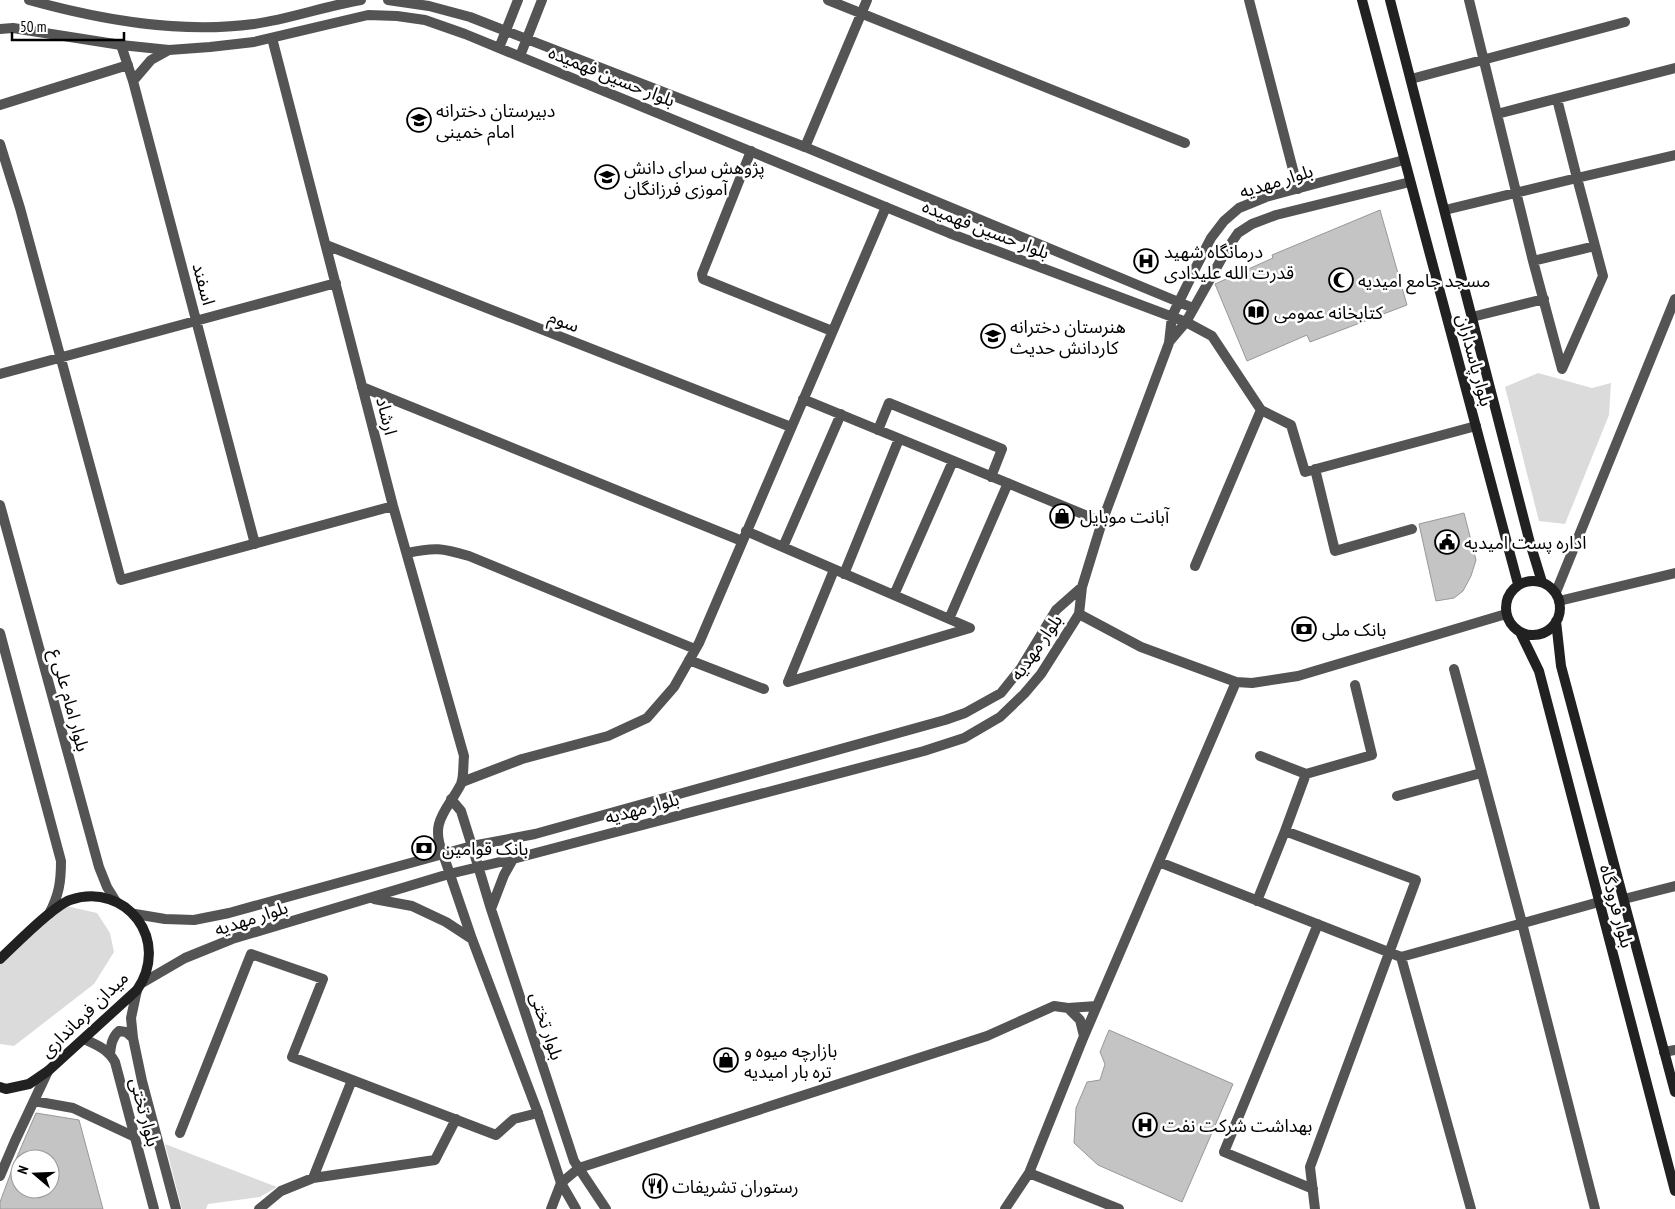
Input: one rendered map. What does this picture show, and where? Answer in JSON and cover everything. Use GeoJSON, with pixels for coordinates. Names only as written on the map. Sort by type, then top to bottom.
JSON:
{"type":"FeatureCollection","features":[{"type":"Feature","properties":{"kind":"main road","name":"بلوار پاسداران"},"geometry":{"type":"LineString","coordinates":[[1362,0],[1518,584]]}},
{"type":"Feature","properties":{"kind":"main road","name":"بلوار پاسداران"},"geometry":{"type":"LineString","coordinates":[[1390,0],[1530,543],[1542,582]]}},
{"type":"Feature","properties":{"kind":"main road"},"geometry":{"type":"LineString","coordinates":[[1534,580],[1542,582],[1550,586],[1558,597],[1559,615],[1556,621],[1551,628],[1536,635],[1520,632],[1509,621],[1506,614],[1507,597],[1518,584],[1534,580]]}},
{"type":"Feature","properties":{"kind":"main road","name":"بلوار فرودگاه"},"geometry":{"type":"LineString","coordinates":[[1556,621],[1561,666],[1675,1092]]}},
{"type":"Feature","properties":{"kind":"main road","name":"بلوار فرودگاه"},"geometry":{"type":"LineString","coordinates":[[1520,632],[1539,671],[1675,1191]]}},
{"type":"Feature","properties":{"kind":"main road","name":"میدان فرمانداری"},"geometry":{"type":"LineString","coordinates":[[0,959],[49,915],[68,901],[92,895],[115,900],[135,914],[147,935],[150,959],[140,986],[48,1071],[29,1084],[6,1088],[0,1087]]}},
{"type":"Feature","properties":{"kind":"street"},"geometry":{"type":"LineString","coordinates":[[29,0],[66,10],[172,27],[252,24],[280,19],[331,3],[361,0]]}},
{"type":"Feature","properties":{"kind":"street","name":"بلوار حسین فهمیده"},"geometry":{"type":"LineString","coordinates":[[388,0],[429,6],[470,18],[806,147],[1136,283],[1192,308]]}},
{"type":"Feature","properties":{"kind":"street"},"geometry":{"type":"LineString","coordinates":[[499,48],[518,0]]}},
{"type":"Feature","properties":{"kind":"street"},"geometry":{"type":"LineString","coordinates":[[520,56],[542,0]]}},
{"type":"Feature","properties":{"kind":"street"},"geometry":{"type":"LineString","coordinates":[[828,0],[1185,143]]}},
{"type":"Feature","properties":{"kind":"street"},"geometry":{"type":"LineString","coordinates":[[806,147],[867,0]]}},
{"type":"Feature","properties":{"kind":"street"},"geometry":{"type":"LineString","coordinates":[[1249,0],[1298,189]]}},
{"type":"Feature","properties":{"kind":"street"},"geometry":{"type":"LineString","coordinates":[[1469,0],[1562,369],[1603,276],[1557,99]]}},
{"type":"Feature","properties":{"kind":"street","name":"بلوار حسین فهمیده"},"geometry":{"type":"LineString","coordinates":[[0,29],[13,28],[61,34],[121,45],[169,50],[254,42],[368,15],[397,16],[425,20],[520,56],[949,233],[1186,322],[1212,336],[1261,410]]}},
{"type":"Feature","properties":{"kind":"street"},"geometry":{"type":"LineString","coordinates":[[1411,79],[1625,22]]}},
{"type":"Feature","properties":{"kind":"street","name":"ارشاد"},"geometry":{"type":"LineString","coordinates":[[272,38],[393,506],[464,756],[462,782],[451,799],[437,830],[438,841],[443,854]]}},
{"type":"Feature","properties":{"kind":"street","name":"اسفند"},"geometry":{"type":"LineString","coordinates":[[121,45],[133,82],[255,544]]}},
{"type":"Feature","properties":{"kind":"street"},"geometry":{"type":"LineString","coordinates":[[133,82],[151,60],[169,50]]}},
{"type":"Feature","properties":{"kind":"street"},"geometry":{"type":"LineString","coordinates":[[0,105],[128,65]]}},
{"type":"Feature","properties":{"kind":"street"},"geometry":{"type":"LineString","coordinates":[[1497,114],[1675,68]]}},
{"type":"Feature","properties":{"kind":"street"},"geometry":{"type":"LineString","coordinates":[[0,144],[20,208],[121,580],[393,506]]}},
{"type":"Feature","properties":{"kind":"street"},"geometry":{"type":"LineString","coordinates":[[751,151],[702,274],[703,279],[832,332]]}},
{"type":"Feature","properties":{"kind":"street"},"geometry":{"type":"LineString","coordinates":[[1445,210],[1675,155]]}},
{"type":"Feature","properties":{"kind":"street","name":"بلوار مهدیه"},"geometry":{"type":"LineString","coordinates":[[140,986],[185,958],[232,939],[450,874],[514,859],[924,751],[964,738],[1000,717],[1041,674],[1079,614],[1082,587],[1102,522],[1169,343],[1172,316],[1211,238],[1224,220],[1238,208],[1266,197],[1404,160]]}},
{"type":"Feature","properties":{"kind":"street","name":"بلوار مهدیه"},"geometry":{"type":"LineString","coordinates":[[1169,343],[1186,322],[1192,308],[1238,234],[1252,224],[1276,215],[1410,182]]}},
{"type":"Feature","properties":{"kind":"street"},"geometry":{"type":"LineString","coordinates":[[462,782],[522,759],[608,736],[647,718],[674,687],[695,649],[886,207]]}},
{"type":"Feature","properties":{"kind":"street","name":"سوم"},"geometry":{"type":"LineString","coordinates":[[326,245],[791,427]]}},
{"type":"Feature","properties":{"kind":"street"},"geometry":{"type":"LineString","coordinates":[[1534,261],[1596,246]]}},
{"type":"Feature","properties":{"kind":"street"},"geometry":{"type":"LineString","coordinates":[[0,374],[336,283]]}},
{"type":"Feature","properties":{"kind":"street"},"geometry":{"type":"LineString","coordinates":[[1472,318],[1544,299]]}},
{"type":"Feature","properties":{"kind":"street"},"geometry":{"type":"LineString","coordinates":[[1558,597],[1675,299]]}},
{"type":"Feature","properties":{"kind":"street"},"geometry":{"type":"LineString","coordinates":[[362,387],[744,536],[783,547],[839,572],[970,628],[788,682],[839,572],[899,438]]}},
{"type":"Feature","properties":{"kind":"street"},"geometry":{"type":"LineString","coordinates":[[803,399],[1102,522]]}},
{"type":"Feature","properties":{"kind":"street"},"geometry":{"type":"LineString","coordinates":[[878,430],[888,404],[1002,449],[991,476]]}},
{"type":"Feature","properties":{"kind":"street"},"geometry":{"type":"LineString","coordinates":[[1195,566],[1261,410],[1291,425],[1306,472],[1476,426]]}},
{"type":"Feature","properties":{"kind":"street"},"geometry":{"type":"LineString","coordinates":[[783,547],[841,414]]}},
{"type":"Feature","properties":{"kind":"street"},"geometry":{"type":"LineString","coordinates":[[894,595],[953,461]]}},
{"type":"Feature","properties":{"kind":"street"},"geometry":{"type":"LineString","coordinates":[[1315,469],[1335,551],[1412,528]]}},
{"type":"Feature","properties":{"kind":"street"},"geometry":{"type":"LineString","coordinates":[[949,619],[1008,483]]}},
{"type":"Feature","properties":{"kind":"street","name":"بلوار امام علی ع"},"geometry":{"type":"LineString","coordinates":[[0,505],[98,867],[115,900]]}},
{"type":"Feature","properties":{"kind":"street"},"geometry":{"type":"LineString","coordinates":[[407,553],[426,549],[444,549],[469,556],[695,649]]}},
{"type":"Feature","properties":{"kind":"street"},"geometry":{"type":"LineString","coordinates":[[1558,597],[1675,574]]}},
{"type":"Feature","properties":{"kind":"street","name":"بلوار مهدیه"},"geometry":{"type":"LineString","coordinates":[[135,914],[165,919],[194,920],[228,913],[472,846],[535,834],[916,729],[965,713],[1001,693],[1021,668],[1056,610],[1082,587]]}},
{"type":"Feature","properties":{"kind":"street"},"geometry":{"type":"LineString","coordinates":[[1079,614],[1141,647],[1236,682],[1252,683],[1298,676],[1506,614]]}},
{"type":"Feature","properties":{"kind":"street"},"geometry":{"type":"LineString","coordinates":[[0,633],[62,861],[58,897],[49,915]]}},
{"type":"Feature","properties":{"kind":"street"},"geometry":{"type":"LineString","coordinates":[[689,660],[764,689]]}},
{"type":"Feature","properties":{"kind":"street"},"geometry":{"type":"LineString","coordinates":[[1454,669],[1522,923],[1595,1209]]}},
{"type":"Feature","properties":{"kind":"street"},"geometry":{"type":"LineString","coordinates":[[1005,1209],[1029,1173],[1084,1036],[1236,682]]}},
{"type":"Feature","properties":{"kind":"street"},"geometry":{"type":"LineString","coordinates":[[1260,756],[1306,774],[1372,755],[1354,685]]}},
{"type":"Feature","properties":{"kind":"street"},"geometry":{"type":"LineString","coordinates":[[1397,796],[1481,773]]}},
{"type":"Feature","properties":{"kind":"street"},"geometry":{"type":"LineString","coordinates":[[1258,901],[1306,774]]}},
{"type":"Feature","properties":{"kind":"street"},"geometry":{"type":"LineString","coordinates":[[451,799],[461,811],[472,846]]}},
{"type":"Feature","properties":{"kind":"street"},"geometry":{"type":"LineString","coordinates":[[1285,831],[1416,880],[1310,1167],[1315,1209]]}},
{"type":"Feature","properties":{"kind":"street","name":"بلوار تختی"},"geometry":{"type":"LineString","coordinates":[[472,846],[574,1160],[606,1209]]}},
{"type":"Feature","properties":{"kind":"street"},"geometry":{"type":"LineString","coordinates":[[443,854],[472,939],[538,1113],[561,1184],[576,1209]]}},
{"type":"Feature","properties":{"kind":"street"},"geometry":{"type":"LineString","coordinates":[[491,908],[504,875],[514,859]]}},
{"type":"Feature","properties":{"kind":"street"},"geometry":{"type":"LineString","coordinates":[[1159,862],[1401,957],[1600,902]]}},
{"type":"Feature","properties":{"kind":"street"},"geometry":{"type":"LineString","coordinates":[[1624,899],[1675,886]]}},
{"type":"Feature","properties":{"kind":"street"},"geometry":{"type":"LineString","coordinates":[[371,899],[412,906],[446,922],[472,939]]}},
{"type":"Feature","properties":{"kind":"street"},"geometry":{"type":"LineString","coordinates":[[1313,1189],[1224,1152],[1318,924]]}},
{"type":"Feature","properties":{"kind":"street"},"geometry":{"type":"LineString","coordinates":[[180,1133],[251,954],[323,979],[292,1057],[496,1135],[514,1119],[538,1113]]}},
{"type":"Feature","properties":{"kind":"street"},"geometry":{"type":"LineString","coordinates":[[1401,957],[1471,1209]]}},
{"type":"Feature","properties":{"kind":"street","name":"بلوار تختی"},"geometry":{"type":"LineString","coordinates":[[140,986],[131,1018],[133,1038],[142,1082],[176,1209]]}},
{"type":"Feature","properties":{"kind":"street"},"geometry":{"type":"LineString","coordinates":[[551,1209],[561,1184],[579,1168],[987,1036],[1054,1006],[1068,1008],[1097,1006]]}},
{"type":"Feature","properties":{"kind":"street"},"geometry":{"type":"LineString","coordinates":[[1068,1008],[1080,1020],[1084,1036]]}},
{"type":"Feature","properties":{"kind":"street"},"geometry":{"type":"LineString","coordinates":[[110,1054],[111,1042],[119,1031],[126,1032],[133,1038]]}},
{"type":"Feature","properties":{"kind":"street"},"geometry":{"type":"LineString","coordinates":[[84,1039],[100,1046],[110,1054]]}},
{"type":"Feature","properties":{"kind":"street"},"geometry":{"type":"LineString","coordinates":[[1664,1052],[1675,1050]]}},
{"type":"Feature","properties":{"kind":"street","name":"بلوار تختی"},"geometry":{"type":"LineString","coordinates":[[110,1054],[115,1062],[154,1209]]}},
{"type":"Feature","properties":{"kind":"street"},"geometry":{"type":"LineString","coordinates":[[0,1176],[48,1071]]}},
{"type":"Feature","properties":{"kind":"street"},"geometry":{"type":"LineString","coordinates":[[313,1178],[352,1080]]}},
{"type":"Feature","properties":{"kind":"street"},"geometry":{"type":"LineString","coordinates":[[34,1101],[73,1108],[135,1137]]}},
{"type":"Feature","properties":{"kind":"street"},"geometry":{"type":"LineString","coordinates":[[259,1209],[281,1191],[313,1178],[435,1160],[456,1119]]}},
{"type":"Feature","properties":{"kind":"street"},"geometry":{"type":"LineString","coordinates":[[1029,1173],[1119,1209]]}},
{"type":"Feature","properties":{"kind":"shaded area"},"geometry":{"type":"Polygon","coordinates":[[[1538,373],[1592,388],[1611,383],[1609,415],[1565,524],[1539,521],[1505,387],[1538,373]]]}},
{"type":"Feature","properties":{"kind":"shaded area"},"geometry":{"type":"Polygon","coordinates":[[[66,906],[97,913],[110,933],[114,952],[94,984],[14,1046],[0,1044],[0,963],[66,906]]]}},
{"type":"Feature","properties":{"kind":"shaded area"},"geometry":{"type":"Polygon","coordinates":[[[165,1144],[277,1187],[260,1197],[208,1204],[206,1209],[182,1209],[165,1144]]]}},
{"type":"Feature","properties":{"kind":"building","name":"مسجد جامع امیدیه"},"geometry":{"type":"Polygon","coordinates":[[[1380,210],[1407,305],[1310,342],[1307,335],[1247,361],[1215,284],[1273,258],[1272,255],[1380,210]]]}},
{"type":"Feature","properties":{"kind":"building","name":"اداره پست امیدیه"},"geometry":{"type":"Polygon","coordinates":[[[1464,513],[1476,560],[1471,576],[1463,591],[1454,598],[1436,601],[1419,524],[1464,513]]]}},
{"type":"Feature","properties":{"kind":"building","name":"بهداشت شرکت نفت"},"geometry":{"type":"Polygon","coordinates":[[[1109,1030],[1233,1084],[1182,1202],[1098,1165],[1074,1143],[1076,1108],[1087,1082],[1100,1080],[1105,1064],[1100,1052],[1109,1030]]]}},
{"type":"Feature","properties":{"kind":"building"},"geometry":{"type":"Polygon","coordinates":[[[36,1113],[79,1120],[103,1209],[0,1209],[0,1202],[10,1175],[10,1199],[60,1199],[60,1149],[20,1149],[36,1113]]]}},
{"type":"Feature","properties":{"kind":"place","name":"دبیرستان دخترانه امام خمینی"},"geometry":{"type":"Point","coordinates":[419,120]}},
{"type":"Feature","properties":{"kind":"place","name":"پژوهش سرای دانش آموزی فرزانگان"},"geometry":{"type":"Point","coordinates":[607,177]}},
{"type":"Feature","properties":{"kind":"place","name":"درمانگاه شهید قدرت الله علیدادی"},"geometry":{"type":"Point","coordinates":[1146,261]}},
{"type":"Feature","properties":{"kind":"place","name":"مسجد جامع امیدیه"},"geometry":{"type":"Point","coordinates":[1341,280]}},
{"type":"Feature","properties":{"kind":"place","name":"کتابخانه عمومی"},"geometry":{"type":"Point","coordinates":[1256,312]}},
{"type":"Feature","properties":{"kind":"place","name":"هنرستان دخترانه کاردانش حدیث"},"geometry":{"type":"Point","coordinates":[993,336]}},
{"type":"Feature","properties":{"kind":"place","name":"آبانت موبایل"},"geometry":{"type":"Point","coordinates":[1062,516]}},
{"type":"Feature","properties":{"kind":"place","name":"اداره پست امیدیه"},"geometry":{"type":"Point","coordinates":[1447,542]}},
{"type":"Feature","properties":{"kind":"place","name":"بانک ملی"},"geometry":{"type":"Point","coordinates":[1304,629]}},
{"type":"Feature","properties":{"kind":"place","name":"بانک قوامین"},"geometry":{"type":"Point","coordinates":[424,848]}},
{"type":"Feature","properties":{"kind":"place","name":"بازارچه میوه و تره بار امیدیه"},"geometry":{"type":"Point","coordinates":[726,1060]}},
{"type":"Feature","properties":{"kind":"place","name":"بهداشت شرکت نفت"},"geometry":{"type":"Point","coordinates":[1145,1125]}},
{"type":"Feature","properties":{"kind":"place","name":"رستوران تشریفات"},"geometry":{"type":"Point","coordinates":[655,1186]}}]}
